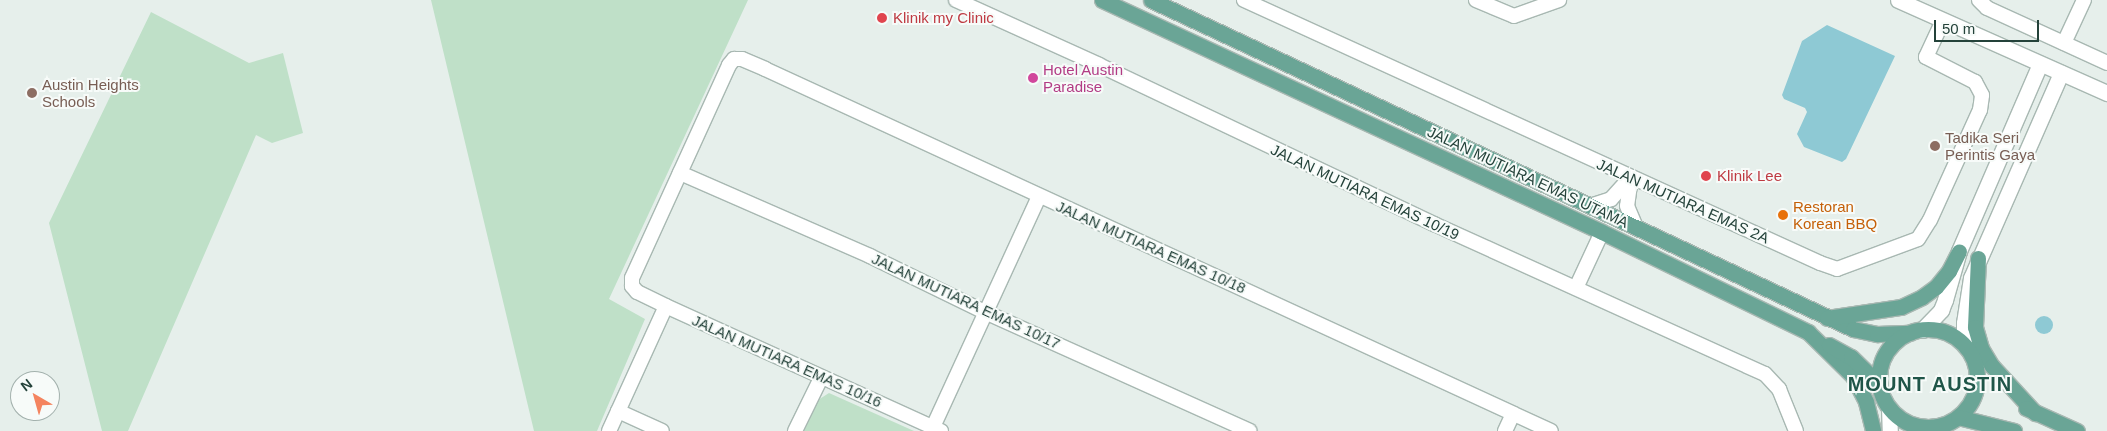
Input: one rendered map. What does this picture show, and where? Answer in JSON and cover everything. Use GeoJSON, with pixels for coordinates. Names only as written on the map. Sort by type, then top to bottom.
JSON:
{"type":"FeatureCollection","features":[{"type":"Feature","properties":{"kind":"main road","name":"JALAN MUTIARA EMAS UTAMA"},"geometry":{"type":"LineString","coordinates":[[1102,0],[1602,232],[1815,337],[1851,357],[1880,385]]}},
{"type":"Feature","properties":{"kind":"main road","name":"JALAN MUTIARA EMAS UTAMA"},"geometry":{"type":"LineString","coordinates":[[1151,0],[1827,318],[1853,329],[1877,334],[1916,332]]}},
{"type":"Feature","properties":{"kind":"main road"},"geometry":{"type":"LineString","coordinates":[[1827,318],[1901,307],[1922,298],[1936,287],[1949,272],[1959,251]]}},
{"type":"Feature","properties":{"kind":"main road"},"geometry":{"type":"LineString","coordinates":[[1978,258],[1975,327],[1981,348],[1992,366],[2035,413]]}},
{"type":"Feature","properties":{"kind":"main road"},"geometry":{"type":"LineString","coordinates":[[1974,360],[1977,372],[1975,391],[1967,408],[1958,417],[1946,424],[1931,429],[1909,423],[1889,408],[1880,385],[1882,366],[1890,349],[1916,332],[1937,330],[1952,335],[1964,345],[1995,385],[2011,399],[2035,413],[2077,431]]}},
{"type":"Feature","properties":{"kind":"main road"},"geometry":{"type":"LineString","coordinates":[[1815,337],[1853,376],[1866,402],[1873,431]]}},
{"type":"Feature","properties":{"kind":"main road"},"geometry":{"type":"LineString","coordinates":[[1958,417],[2013,431]]}},
{"type":"Feature","properties":{"kind":"main road"},"geometry":{"type":"LineString","coordinates":[[1967,431],[1982,427],[2013,431]]}},
{"type":"Feature","properties":{"kind":"street","name":"JALAN MUTIARA EMAS 10/19"},"geometry":{"type":"LineString","coordinates":[[956,0],[1765,374],[1774,382],[1796,431]]}},
{"type":"Feature","properties":{"kind":"street","name":"JALAN MUTIARA EMAS 2A"},"geometry":{"type":"LineString","coordinates":[[1244,0],[1829,268],[1846,267],[1912,242],[1924,232],[1930,220],[1982,103],[1979,88],[1975,82],[1926,57],[1943,21]]}},
{"type":"Feature","properties":{"kind":"street"},"geometry":{"type":"LineString","coordinates":[[1476,0],[1514,16],[1558,0]]}},
{"type":"Feature","properties":{"kind":"street"},"geometry":{"type":"LineString","coordinates":[[1898,0],[2107,94]]}},
{"type":"Feature","properties":{"kind":"street"},"geometry":{"type":"LineString","coordinates":[[1979,0],[1987,8],[2107,63]]}},
{"type":"Feature","properties":{"kind":"street"},"geometry":{"type":"LineString","coordinates":[[2064,43],[2084,0]]}},
{"type":"Feature","properties":{"kind":"street","name":"JALAN MUTIARA EMAS 10/18"},"geometry":{"type":"LineString","coordinates":[[680,173],[729,65],[738,59],[1039,197],[1209,272],[1551,431]]}},
{"type":"Feature","properties":{"kind":"street"},"geometry":{"type":"LineString","coordinates":[[1916,332],[1941,310],[1948,294],[1959,251],[2040,64]]}},
{"type":"Feature","properties":{"kind":"street"},"geometry":{"type":"LineString","coordinates":[[1964,345],[1964,323],[1970,278],[2061,73]]}},
{"type":"Feature","properties":{"kind":"street","name":"JALAN MUTIARA EMAS 10/16"},"geometry":{"type":"LineString","coordinates":[[680,173],[632,278],[634,289],[666,306],[821,378],[937,429]]}},
{"type":"Feature","properties":{"kind":"street","name":"JALAN MUTIARA EMAS 10/17"},"geometry":{"type":"LineString","coordinates":[[680,173],[870,256],[985,312],[1250,431]]}},
{"type":"Feature","properties":{"kind":"street"},"geometry":{"type":"LineString","coordinates":[[1590,206],[1611,199],[1631,177]]}},
{"type":"Feature","properties":{"kind":"street"},"geometry":{"type":"LineString","coordinates":[[1631,177],[1627,206],[1636,227]]}},
{"type":"Feature","properties":{"kind":"street"},"geometry":{"type":"LineString","coordinates":[[937,429],[985,312],[1039,197]]}},
{"type":"Feature","properties":{"kind":"street"},"geometry":{"type":"LineString","coordinates":[[1576,288],[1602,232]]}},
{"type":"Feature","properties":{"kind":"street"},"geometry":{"type":"LineString","coordinates":[[609,431],[666,306]]}},
{"type":"Feature","properties":{"kind":"street"},"geometry":{"type":"LineString","coordinates":[[795,431],[821,378]]}},
{"type":"Feature","properties":{"kind":"street"},"geometry":{"type":"LineString","coordinates":[[1889,408],[1890,431]]}},
{"type":"Feature","properties":{"kind":"street"},"geometry":{"type":"LineString","coordinates":[[618,411],[662,431]]}},
{"type":"Feature","properties":{"kind":"street"},"geometry":{"type":"LineString","coordinates":[[1505,431],[1513,414]]}},
{"type":"Feature","properties":{"kind":"green space"},"geometry":{"type":"Polygon","coordinates":[[[431,0],[748,0],[609,299],[645,319],[597,431],[534,431],[431,0]]]}},
{"type":"Feature","properties":{"kind":"green space"},"geometry":{"type":"Polygon","coordinates":[[[151,12],[249,63],[283,53],[303,133],[272,143],[256,135],[128,431],[102,431],[49,223],[151,12]]]}},
{"type":"Feature","properties":{"kind":"green space"},"geometry":{"type":"Polygon","coordinates":[[[829,393],[914,431],[804,431],[818,400],[829,393]]]}},
{"type":"Feature","properties":{"kind":"water"},"geometry":{"type":"Polygon","coordinates":[[[1827,25],[1895,56],[1846,159],[1842,162],[1804,147],[1797,134],[1807,112],[1805,108],[1784,99],[1782,95],[1802,41],[1827,25]]]}},
{"type":"Feature","properties":{"kind":"water"},"geometry":{"type":"Polygon","coordinates":[[[2044,316],[2050,319],[2053,325],[2050,331],[2044,334],[2038,331],[2035,325],[2038,319],[2044,316]]]}},
{"type":"Feature","properties":{"kind":"place","name":"Klinik my Clinic"},"geometry":{"type":"Point","coordinates":[882,18]}},
{"type":"Feature","properties":{"kind":"place","name":"Hotel Austin Paradise"},"geometry":{"type":"Point","coordinates":[1033,78]}},
{"type":"Feature","properties":{"kind":"place","name":"Austin Heights Schools"},"geometry":{"type":"Point","coordinates":[32,93]}},
{"type":"Feature","properties":{"kind":"place","name":"Tadika Seri Perintis Gaya"},"geometry":{"type":"Point","coordinates":[1935,146]}},
{"type":"Feature","properties":{"kind":"place","name":"Klinik Lee"},"geometry":{"type":"Point","coordinates":[1706,176]}},
{"type":"Feature","properties":{"kind":"place","name":"Restoran Korean BBQ"},"geometry":{"type":"Point","coordinates":[1783,215]}},
{"type":"Feature","properties":{"kind":"district","name":"MOUNT AUSTIN"},"geometry":{"type":"Point","coordinates":[1930,384]}}]}
